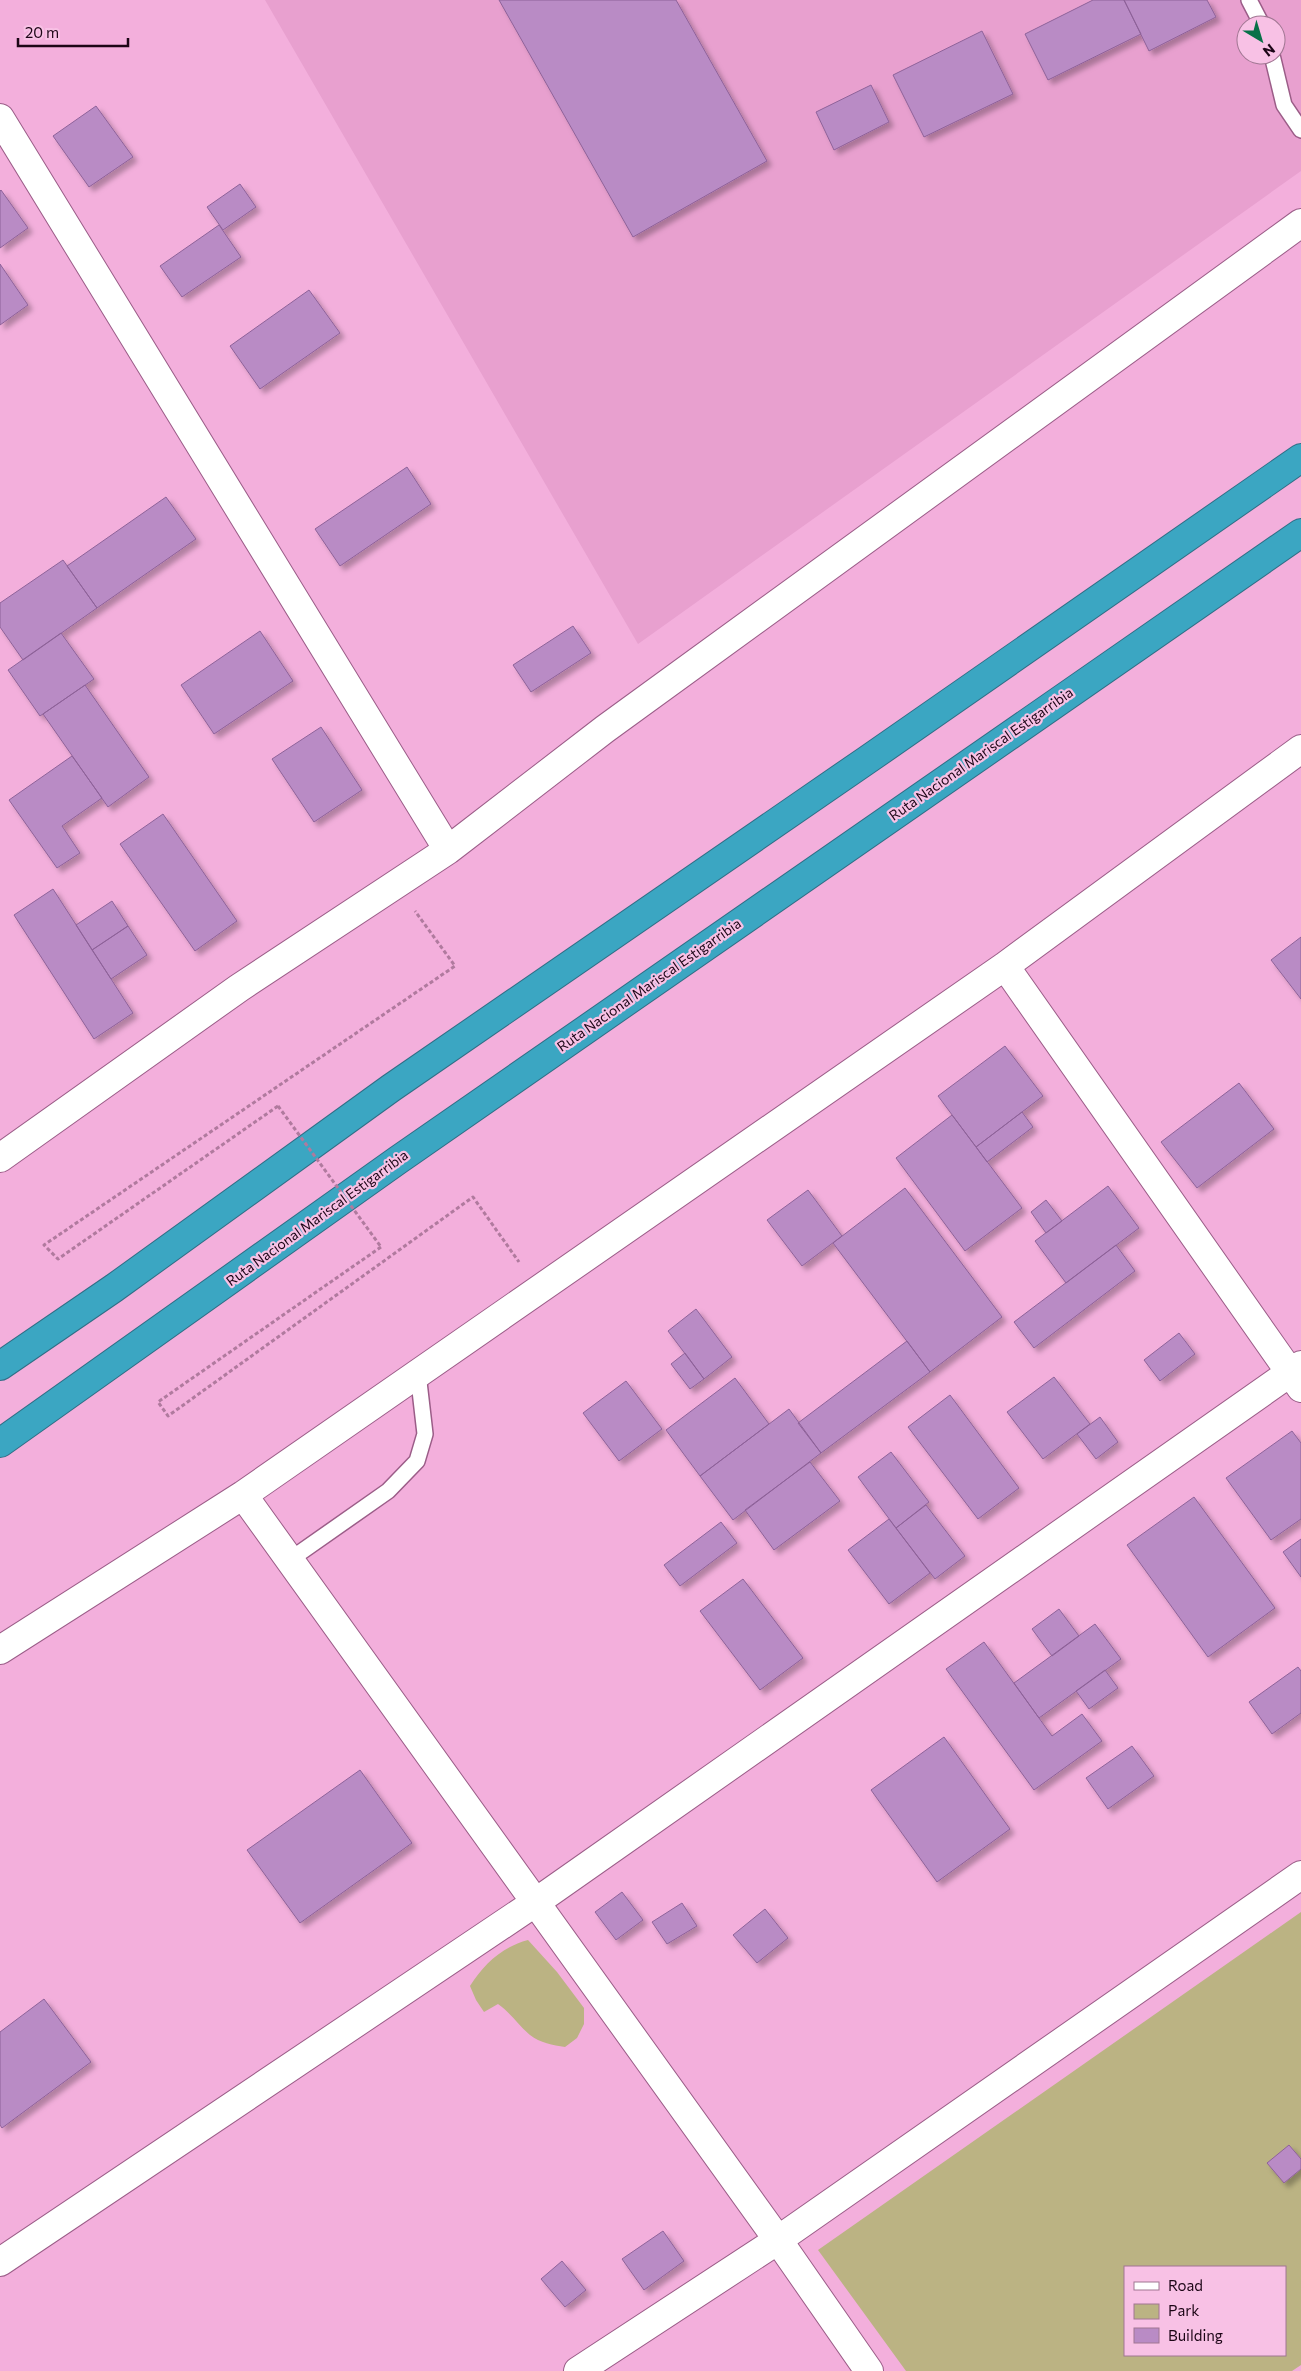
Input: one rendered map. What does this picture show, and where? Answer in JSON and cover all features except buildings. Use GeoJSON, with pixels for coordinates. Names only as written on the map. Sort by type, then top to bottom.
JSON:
{"type":"FeatureCollection","features":[{"type":"Feature","properties":{"kind":"highway"},"geometry":{"type":"LineString","coordinates":[[0,1366],[114,1288],[391,1088],[1301,458]]}},
{"type":"Feature","properties":{"kind":"highway","name":"Ruta Nacional Mariscal Estigarribia"},"geometry":{"type":"LineString","coordinates":[[0,1443],[398,1160],[1301,533]]}},
{"type":"Feature","properties":{"kind":"street"},"geometry":{"type":"LineString","coordinates":[[0,118],[448,850]]}},
{"type":"Feature","properties":{"kind":"street"},"geometry":{"type":"LineString","coordinates":[[0,1158],[238,988],[448,850],[605,729],[1301,223]]}},
{"type":"Feature","properties":{"kind":"street"},"geometry":{"type":"LineString","coordinates":[[0,1650],[243,1496],[1005,966],[1301,749]]}},
{"type":"Feature","properties":{"kind":"street"},"geometry":{"type":"LineString","coordinates":[[0,2262],[536,1902],[1298,1375],[1005,966]]}},
{"type":"Feature","properties":{"kind":"street"},"geometry":{"type":"LineString","coordinates":[[243,1496],[291,1559],[778,2240],[869,2371]]}},
{"type":"Feature","properties":{"kind":"street"},"geometry":{"type":"LineString","coordinates":[[578,2371],[778,2240],[1301,1875]]}},
{"type":"Feature","properties":{"kind":"lane"},"geometry":{"type":"LineString","coordinates":[[1249,0],[1257,15]]}},
{"type":"Feature","properties":{"kind":"lane"},"geometry":{"type":"LineString","coordinates":[[1274,65],[1284,105],[1301,130]]}},
{"type":"Feature","properties":{"kind":"lane"},"geometry":{"type":"LineString","coordinates":[[291,1559],[388,1492],[417,1461],[425,1434],[418,1373]]}},
{"type":"Feature","properties":{"kind":"path"},"geometry":{"type":"LineString","coordinates":[[396,884],[456,966],[44,1244],[58,1259],[278,1106],[381,1247],[158,1402],[168,1416],[473,1197],[538,1289]]}},
{"type":"Feature","properties":{"kind":"shaded area"},"geometry":{"type":"Polygon","coordinates":[[[265,0],[1301,0],[1301,171],[638,644],[265,0]]]}},
{"type":"Feature","properties":{"kind":"green space"},"geometry":{"type":"Polygon","coordinates":[[[1301,1912],[1301,2365],[1292,2371],[906,2371],[818,2250],[1301,1912]]]}},
{"type":"Feature","properties":{"kind":"green space"},"geometry":{"type":"Polygon","coordinates":[[[528,1940],[557,1972],[584,2008],[584,2024],[577,2038],[565,2047],[534,2038],[498,2004],[484,2012],[470,1986],[494,1957],[510,1947],[528,1940]]]}}]}
